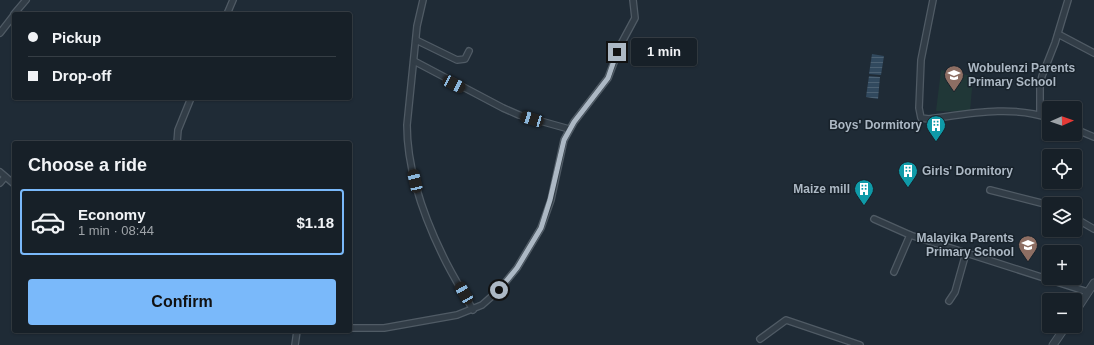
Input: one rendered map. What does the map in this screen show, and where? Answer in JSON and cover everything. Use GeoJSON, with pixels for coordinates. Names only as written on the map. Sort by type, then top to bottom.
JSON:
{"type":"FeatureCollection","features":[{"type":"Feature","properties":{"kind":"street"},"geometry":{"type":"LineString","coordinates":[[16,12],[26,0]]}},
{"type":"Feature","properties":{"kind":"street"},"geometry":{"type":"LineString","coordinates":[[228,12],[233,0]]}},
{"type":"Feature","properties":{"kind":"street"},"geometry":{"type":"LineString","coordinates":[[423,0],[416,40],[407,119],[407,140],[415,181],[443,256],[473,310]]}},
{"type":"Feature","properties":{"kind":"street"},"geometry":{"type":"LineString","coordinates":[[352,328],[384,328],[412,324],[473,310],[490,299],[499,290],[517,268],[541,228],[550,200],[561,147],[569,129],[608,78],[621,44],[635,18],[633,0]]}},
{"type":"Feature","properties":{"kind":"street"},"geometry":{"type":"LineString","coordinates":[[933,0],[921,60],[919,108],[921,118],[929,119],[1003,111],[1040,115],[1040,85],[1042,76],[1058,34],[1068,0]]}},
{"type":"Feature","properties":{"kind":"street"},"geometry":{"type":"LineString","coordinates":[[0,33],[12,17]]}},
{"type":"Feature","properties":{"kind":"street"},"geometry":{"type":"LineString","coordinates":[[1058,34],[1094,53]]}},
{"type":"Feature","properties":{"kind":"street"},"geometry":{"type":"LineString","coordinates":[[416,40],[457,60],[465,58],[469,50]]}},
{"type":"Feature","properties":{"kind":"street"},"geometry":{"type":"LineString","coordinates":[[414,61],[508,110],[569,129]]}},
{"type":"Feature","properties":{"kind":"street"},"geometry":{"type":"LineString","coordinates":[[176,141],[178,130],[190,100]]}},
{"type":"Feature","properties":{"kind":"street"},"geometry":{"type":"LineString","coordinates":[[1082,132],[1094,137]]}},
{"type":"Feature","properties":{"kind":"street"},"geometry":{"type":"LineString","coordinates":[[0,172],[12,182]]}},
{"type":"Feature","properties":{"kind":"street"},"geometry":{"type":"LineString","coordinates":[[0,183],[5,176]]}},
{"type":"Feature","properties":{"kind":"street"},"geometry":{"type":"LineString","coordinates":[[990,190],[1042,203]]}},
{"type":"Feature","properties":{"kind":"street"},"geometry":{"type":"LineString","coordinates":[[874,219],[910,234],[1088,292]]}},
{"type":"Feature","properties":{"kind":"street"},"geometry":{"type":"LineString","coordinates":[[1082,222],[1094,229]]}},
{"type":"Feature","properties":{"kind":"street"},"geometry":{"type":"LineString","coordinates":[[894,272],[910,234]]}},
{"type":"Feature","properties":{"kind":"street"},"geometry":{"type":"LineString","coordinates":[[949,301],[955,292],[966,253]]}},
{"type":"Feature","properties":{"kind":"street"},"geometry":{"type":"LineString","coordinates":[[1082,301],[1094,283]]}},
{"type":"Feature","properties":{"kind":"street"},"geometry":{"type":"LineString","coordinates":[[760,339],[786,320],[860,345]]}},
{"type":"Feature","properties":{"kind":"street"},"geometry":{"type":"LineString","coordinates":[[295,345],[297,333]]}},
{"type":"Feature","properties":{"kind":"street"},"geometry":{"type":"LineString","coordinates":[[1053,345],[1061,333]]}},
{"type":"Feature","properties":{"kind":"green space"},"geometry":{"type":"Polygon","coordinates":[[[941,70],[973,76],[970,112],[936,111],[941,70]]]}},
{"type":"Feature","properties":{"kind":"water"},"geometry":{"type":"Polygon","coordinates":[[[872,54],[884,56],[881,75],[869,74],[872,54]]]}},
{"type":"Feature","properties":{"kind":"water"},"geometry":{"type":"Polygon","coordinates":[[[869,76],[880,77],[878,99],[866,97],[869,76]]]}},
{"type":"Feature","properties":{"kind":"place","name":"Wobulenzi Parents Primary School"},"geometry":{"type":"Point","coordinates":[954,92]}},
{"type":"Feature","properties":{"kind":"place","name":"Boys' Dormitory"},"geometry":{"type":"Point","coordinates":[936,142]}},
{"type":"Feature","properties":{"kind":"place","name":"Girls' Dormitory"},"geometry":{"type":"Point","coordinates":[908,188]}},
{"type":"Feature","properties":{"kind":"place","name":"Maize mill"},"geometry":{"type":"Point","coordinates":[864,206]}},
{"type":"Feature","properties":{"kind":"place","name":"Malayika Parents Primary School"},"geometry":{"type":"Point","coordinates":[1028,262]}},
{"type":"Feature","properties":{"kind":"route"},"geometry":{"type":"LineString","coordinates":[[499,290],[517,268],[541,228],[547,212],[561,147],[564,140],[574,122],[604,86],[613,67],[617,52]]}}]}
